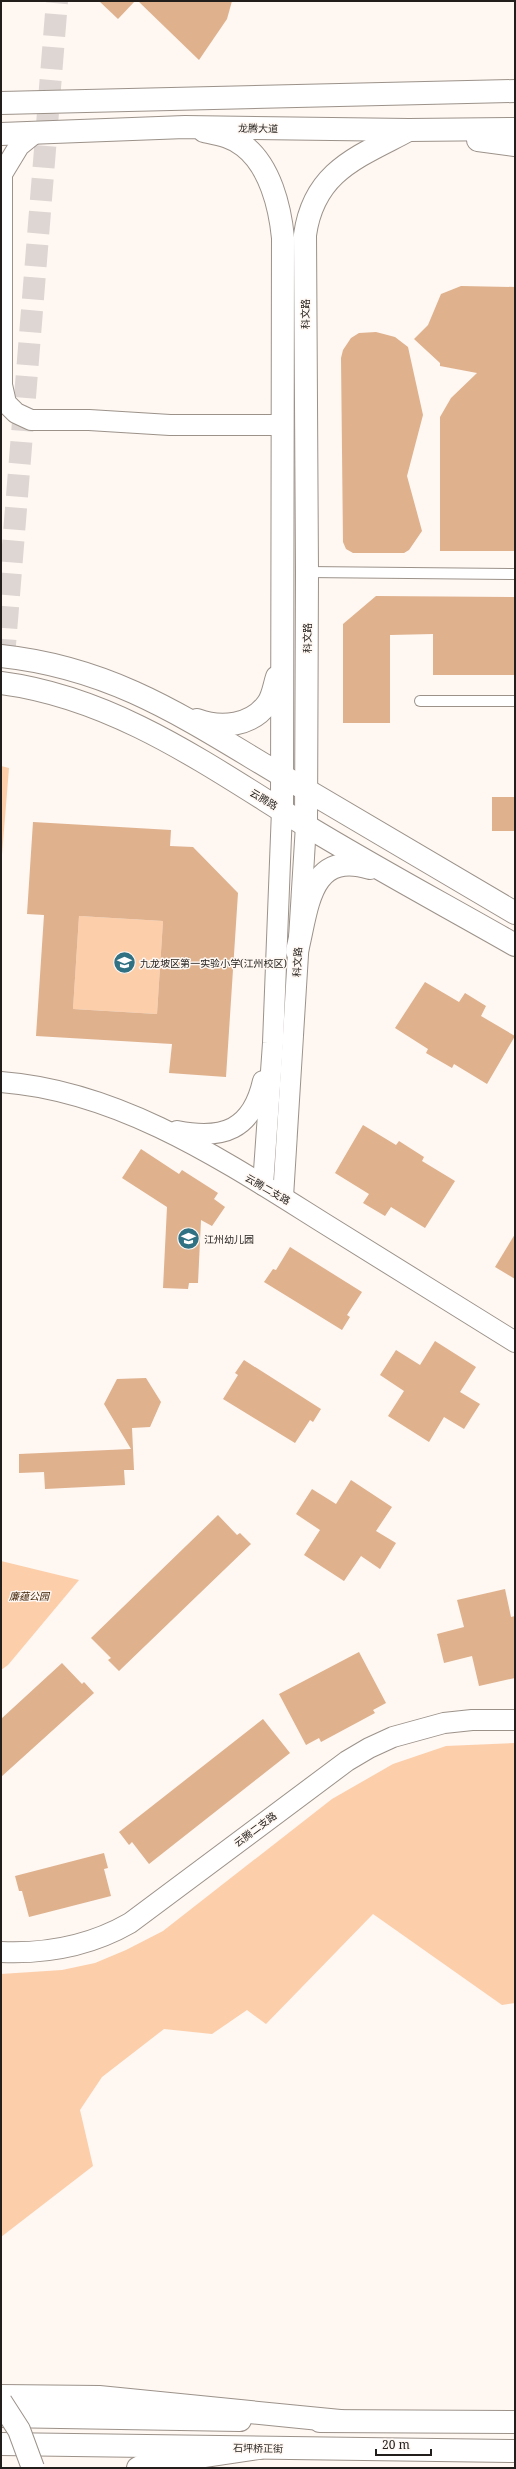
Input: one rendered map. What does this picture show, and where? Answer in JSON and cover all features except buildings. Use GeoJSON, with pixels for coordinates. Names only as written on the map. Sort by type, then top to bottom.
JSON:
{"type":"FeatureCollection","features":[{"type":"Feature","properties":{"kind":"main road"},"geometry":{"type":"LineString","coordinates":[[1,103],[515,91]]}},
{"type":"Feature","properties":{"kind":"main road","name":"龙腾大道"},"geometry":{"type":"LineString","coordinates":[[1,134],[185,127],[409,130],[515,129]]}},
{"type":"Feature","properties":{"kind":"main road","name":"科文路"},"geometry":{"type":"LineString","coordinates":[[185,127],[226,136],[244,146],[256,161],[275,193],[280,211],[282,238],[282,810]]}},
{"type":"Feature","properties":{"kind":"main road"},"geometry":{"type":"LineString","coordinates":[[409,130],[515,145]]}},
{"type":"Feature","properties":{"kind":"main road","name":"科文路"},"geometry":{"type":"LineString","coordinates":[[306,825],[308,572],[305,243],[308,215],[324,184],[338,170],[409,130]]}},
{"type":"Feature","properties":{"kind":"main road"},"geometry":{"type":"LineString","coordinates":[[1,656],[59,665],[97,677],[208,724],[234,724],[245,720],[261,710],[268,703],[272,696],[282,655]]}},
{"type":"Feature","properties":{"kind":"main road","name":"云腾路"},"geometry":{"type":"LineString","coordinates":[[1,683],[49,692],[125,718],[162,737],[306,825],[515,945]]}},
{"type":"Feature","properties":{"kind":"main road"},"geometry":{"type":"LineString","coordinates":[[171,709],[515,913]]}},
{"type":"Feature","properties":{"kind":"main road"},"geometry":{"type":"LineString","coordinates":[[297,951],[313,888],[326,870],[335,865],[356,864],[390,874]]}},
{"type":"Feature","properties":{"kind":"main road"},"geometry":{"type":"LineString","coordinates":[[1,2396],[107,2397],[340,2421]]}},
{"type":"Feature","properties":{"kind":"main road"},"geometry":{"type":"LineString","coordinates":[[1,2402],[20,2430],[33,2468]]}},
{"type":"Feature","properties":{"kind":"main road"},"geometry":{"type":"LineString","coordinates":[[1,2416],[515,2422]]}},
{"type":"Feature","properties":{"kind":"main road","name":"石坪桥正街"},"geometry":{"type":"LineString","coordinates":[[1,2444],[515,2451]]}},
{"type":"Feature","properties":{"kind":"main road"},"geometry":{"type":"LineString","coordinates":[[141,2466],[259,2448]]}},
{"type":"Feature","properties":{"kind":"street"},"geometry":{"type":"LineString","coordinates":[[35,133],[19,146],[2,172],[2,385],[6,403],[16,413],[31,420],[89,420],[170,425],[282,425]]}},
{"type":"Feature","properties":{"kind":"street","name":"科文路"},"geometry":{"type":"LineString","coordinates":[[263,1185],[273,1042],[282,810]]}},
{"type":"Feature","properties":{"kind":"street","name":"科文路"},"geometry":{"type":"LineString","coordinates":[[283,1197],[297,951],[306,825]]}},
{"type":"Feature","properties":{"kind":"street"},"geometry":{"type":"LineString","coordinates":[[162,1128],[199,1136],[220,1133],[243,1123],[253,1110],[260,1095],[273,1042]]}},
{"type":"Feature","properties":{"kind":"street","name":"云腾二支路"},"geometry":{"type":"LineString","coordinates":[[1,1082],[37,1086],[81,1096],[129,1113],[162,1128],[283,1197],[515,1342]]}},
{"type":"Feature","properties":{"kind":"street","name":"云腾二支路"},"geometry":{"type":"LineString","coordinates":[[1,1952],[32,1953],[82,1944],[108,1935],[130,1923],[347,1761],[393,1737],[444,1723],[472,1720],[515,1720]]}},
{"type":"Feature","properties":{"kind":"lane"},"geometry":{"type":"LineString","coordinates":[[308,572],[515,574]]}},
{"type":"Feature","properties":{"kind":"lane"},"geometry":{"type":"LineString","coordinates":[[420,701],[515,701]]}},
{"type":"Feature","properties":{"kind":"green space"},"geometry":{"type":"Polygon","coordinates":[[[1,766],[9,768],[1,867],[1,766]]]}},
{"type":"Feature","properties":{"kind":"green space"},"geometry":{"type":"Polygon","coordinates":[[[79,916],[163,921],[157,1014],[73,1009],[79,916]]]}},
{"type":"Feature","properties":{"kind":"green space","name":"廉蕴公园"},"geometry":{"type":"Polygon","coordinates":[[[1,1561],[79,1580],[8,1665],[1,1670],[1,1561]]]}},
{"type":"Feature","properties":{"kind":"green space"},"geometry":{"type":"Polygon","coordinates":[[[515,1743],[515,2003],[502,2005],[373,1914],[266,2024],[247,2010],[212,2034],[164,2029],[102,2077],[80,2110],[93,2166],[1,2237],[1,1974],[62,1970],[95,1963],[126,1950],[163,1931],[332,1799],[393,1764],[446,1746],[515,1743]]]}},
{"type":"Feature","properties":{"kind":"tunnel"},"geometry":{"type":"LineString","coordinates":[[1,694],[57,1]]}},
{"type":"Feature","properties":{"kind":"place","name":"九龙坡区第一实验小学(江州校区)"},"geometry":{"type":"Point","coordinates":[124,963]}},
{"type":"Feature","properties":{"kind":"place","name":"江州幼儿园"},"geometry":{"type":"Point","coordinates":[188,1239]}}]}
